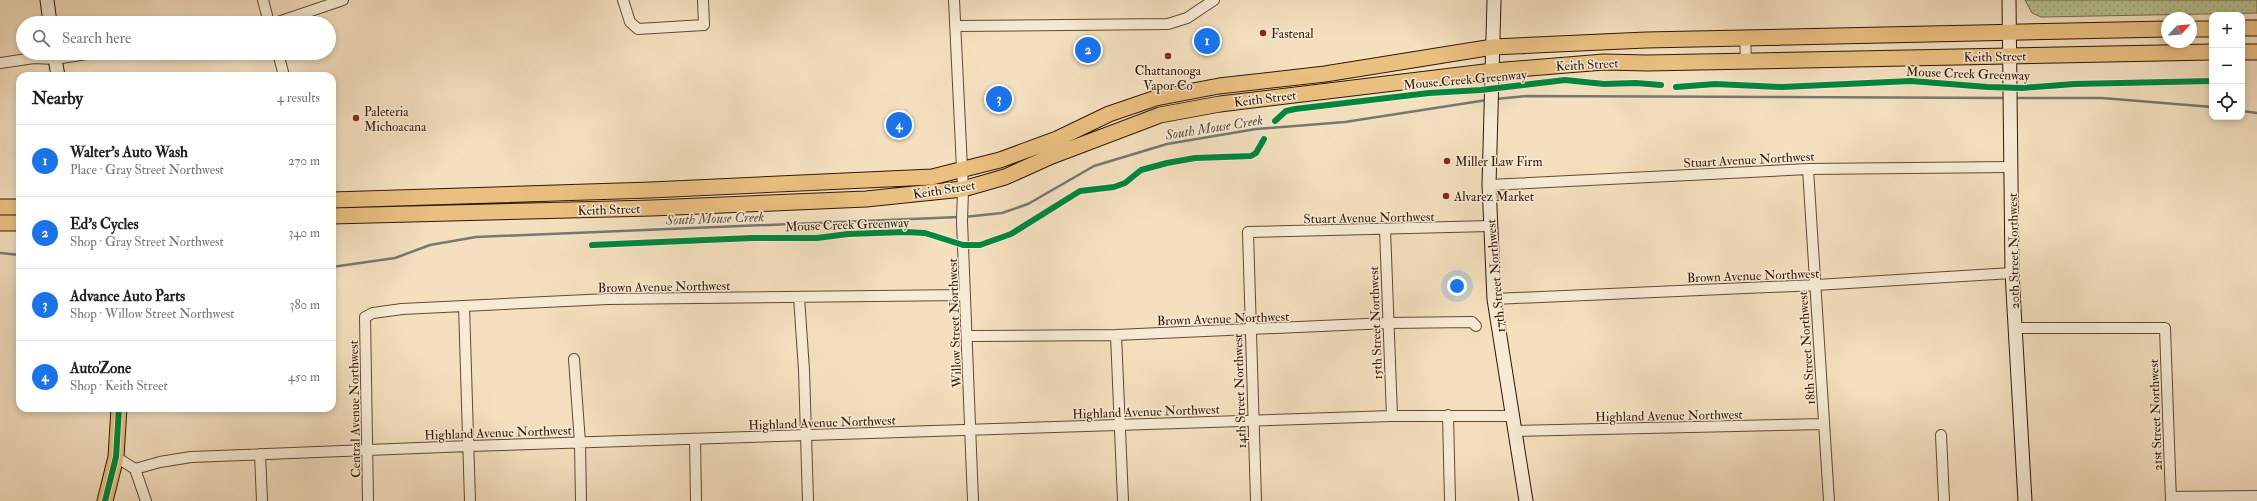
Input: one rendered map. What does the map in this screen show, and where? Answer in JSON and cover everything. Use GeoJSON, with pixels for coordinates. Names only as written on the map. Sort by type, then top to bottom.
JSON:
{"type":"FeatureCollection","features":[{"type":"Feature","properties":{"kind":"main road"},"geometry":{"type":"LineString","coordinates":[[2245,28],[2257,28]]}},
{"type":"Feature","properties":{"kind":"main road","name":"Keith Street"},"geometry":{"type":"LineString","coordinates":[[338,200],[651,190],[932,177],[1000,160],[1056,139],[1109,114],[1156,98],[1219,86],[1325,74],[1493,47],[1745,37],[2161,29]]}},
{"type":"Feature","properties":{"kind":"main road"},"geometry":{"type":"LineString","coordinates":[[2197,29],[2209,29]]}},
{"type":"Feature","properties":{"kind":"main road"},"geometry":{"type":"LineString","coordinates":[[1862,35],[1867,45],[1873,50],[1900,57]]}},
{"type":"Feature","properties":{"kind":"main road"},"geometry":{"type":"LineString","coordinates":[[1579,43],[1595,56],[1608,62]]}},
{"type":"Feature","properties":{"kind":"main road","name":"Keith Street"},"geometry":{"type":"LineString","coordinates":[[339,216],[652,208],[866,199],[963,189],[1005,177],[1052,156],[1160,115],[1220,104],[1493,78],[1608,62],[2209,52]]}},
{"type":"Feature","properties":{"kind":"main road"},"geometry":{"type":"LineString","coordinates":[[2245,52],[2257,52]]}},
{"type":"Feature","properties":{"kind":"main road"},"geometry":{"type":"LineString","coordinates":[[651,190],[652,208]]}},
{"type":"Feature","properties":{"kind":"main road"},"geometry":{"type":"LineString","coordinates":[[338,200],[339,216]]}},
{"type":"Feature","properties":{"kind":"main road"},"geometry":{"type":"LineString","coordinates":[[0,207],[16,207]]}},
{"type":"Feature","properties":{"kind":"main road"},"geometry":{"type":"LineString","coordinates":[[0,223],[16,223]]}},
{"type":"Feature","properties":{"kind":"main road"},"geometry":{"type":"LineString","coordinates":[[105,501],[116,457],[119,412]]}},
{"type":"Feature","properties":{"kind":"street"},"geometry":{"type":"LineString","coordinates":[[46,0],[49,16]]}},
{"type":"Feature","properties":{"kind":"street"},"geometry":{"type":"LineString","coordinates":[[263,0],[267,16]]}},
{"type":"Feature","properties":{"kind":"street"},"geometry":{"type":"LineString","coordinates":[[296,16],[343,0]]}},
{"type":"Feature","properties":{"kind":"street"},"geometry":{"type":"LineString","coordinates":[[623,0],[630,22],[638,29],[704,25],[703,0]]}},
{"type":"Feature","properties":{"kind":"street","name":"Willow Street Northwest"},"geometry":{"type":"LineString","coordinates":[[954,0],[963,189],[962,221],[968,336],[973,501]]}},
{"type":"Feature","properties":{"kind":"street"},"geometry":{"type":"LineString","coordinates":[[955,26],[1168,24],[1187,18],[1214,0]]}},
{"type":"Feature","properties":{"kind":"street","name":"17th Street Northwest"},"geometry":{"type":"LineString","coordinates":[[1494,0],[1489,185],[1494,299],[1511,416],[1526,501]]}},
{"type":"Feature","properties":{"kind":"street","name":"20th Street Northwest"},"geometry":{"type":"LineString","coordinates":[[2009,0],[2012,273],[2025,501]]}},
{"type":"Feature","properties":{"kind":"street"},"geometry":{"type":"LineString","coordinates":[[1745,37],[1746,60]]}},
{"type":"Feature","properties":{"kind":"street"},"geometry":{"type":"LineString","coordinates":[[0,63],[20,60]]}},
{"type":"Feature","properties":{"kind":"street"},"geometry":{"type":"LineString","coordinates":[[55,60],[57,72]]}},
{"type":"Feature","properties":{"kind":"street"},"geometry":{"type":"LineString","coordinates":[[280,60],[283,72]]}},
{"type":"Feature","properties":{"kind":"street"},"geometry":{"type":"LineString","coordinates":[[1219,86],[1220,104]]}},
{"type":"Feature","properties":{"kind":"street","name":"Stuart Avenue Northwest"},"geometry":{"type":"LineString","coordinates":[[1489,185],[1808,169],[2011,167]]}},
{"type":"Feature","properties":{"kind":"street","name":"18th Street Northwest"},"geometry":{"type":"LineString","coordinates":[[1808,169],[1829,501]]}},
{"type":"Feature","properties":{"kind":"street","name":"Stuart Avenue Northwest"},"geometry":{"type":"LineString","coordinates":[[1248,232],[1490,226]]}},
{"type":"Feature","properties":{"kind":"street","name":"15th Street Northwest"},"geometry":{"type":"LineString","coordinates":[[1385,229],[1392,416]]}},
{"type":"Feature","properties":{"kind":"street","name":"14th Street Northwest"},"geometry":{"type":"LineString","coordinates":[[1248,232],[1256,501]]}},
{"type":"Feature","properties":{"kind":"street","name":"Brown Avenue Northwest"},"geometry":{"type":"LineString","coordinates":[[1494,299],[1816,285],[2012,273]]}},
{"type":"Feature","properties":{"kind":"street","name":"Brown Avenue Northwest"},"geometry":{"type":"LineString","coordinates":[[365,317],[373,313],[402,309],[608,299],[965,295]]}},
{"type":"Feature","properties":{"kind":"street"},"geometry":{"type":"LineString","coordinates":[[799,297],[804,370],[808,501]]}},
{"type":"Feature","properties":{"kind":"street"},"geometry":{"type":"LineString","coordinates":[[464,306],[470,501]]}},
{"type":"Feature","properties":{"kind":"street","name":"Central Avenue Northwest"},"geometry":{"type":"LineString","coordinates":[[365,317],[368,501]]}},
{"type":"Feature","properties":{"kind":"street","name":"Brown Avenue Northwest"},"geometry":{"type":"LineString","coordinates":[[968,336],[1116,335],[1388,323],[1472,322],[1476,326]]}},
{"type":"Feature","properties":{"kind":"street","name":"21st Street Northwest"},"geometry":{"type":"LineString","coordinates":[[2015,328],[2165,328],[2171,499]]}},
{"type":"Feature","properties":{"kind":"street"},"geometry":{"type":"LineString","coordinates":[[1116,335],[1123,501]]}},
{"type":"Feature","properties":{"kind":"street"},"geometry":{"type":"LineString","coordinates":[[574,359],[580,443],[581,501]]}},
{"type":"Feature","properties":{"kind":"street"},"geometry":{"type":"LineString","coordinates":[[1448,415],[1450,501]]}},
{"type":"Feature","properties":{"kind":"street","name":"Highland Avenue Northwest"},"geometry":{"type":"LineString","coordinates":[[135,469],[160,462],[192,457],[260,454],[1120,424],[1392,416],[1511,416]]}},
{"type":"Feature","properties":{"kind":"street","name":"Highland Avenue Northwest"},"geometry":{"type":"LineString","coordinates":[[1514,431],[1824,424]]}},
{"type":"Feature","properties":{"kind":"street"},"geometry":{"type":"LineString","coordinates":[[1941,435],[1944,501]]}},
{"type":"Feature","properties":{"kind":"street"},"geometry":{"type":"LineString","coordinates":[[695,439],[696,501]]}},
{"type":"Feature","properties":{"kind":"street"},"geometry":{"type":"LineString","coordinates":[[260,454],[262,501]]}},
{"type":"Feature","properties":{"kind":"street"},"geometry":{"type":"LineString","coordinates":[[116,457],[135,469],[146,501]]}},
{"type":"Feature","properties":{"kind":"street"},"geometry":{"type":"LineString","coordinates":[[2171,499],[2257,496]]}},
{"type":"Feature","properties":{"kind":"green space"},"geometry":{"type":"Polygon","coordinates":[[[2025,0],[2257,0],[2257,13],[2209,12],[2209,14],[2197,14],[2197,12],[2161,12],[2161,15],[2041,17],[2032,13],[2025,0]]]}},
{"type":"Feature","properties":{"kind":"waterway","name":"South Mouse Creek"},"geometry":{"type":"LineString","coordinates":[[1496,99],[1527,96],[2007,98]]}},
{"type":"Feature","properties":{"kind":"waterway","name":"South Mouse Creek"},"geometry":{"type":"LineString","coordinates":[[2014,98],[2102,98],[2209,107]]}},
{"type":"Feature","properties":{"kind":"waterway","name":"South Mouse Creek"},"geometry":{"type":"LineString","coordinates":[[964,217],[1002,213],[1028,204],[1094,166],[1167,144],[1256,129],[1345,122],[1487,100]]}},
{"type":"Feature","properties":{"kind":"waterway","name":"South Mouse Creek"},"geometry":{"type":"LineString","coordinates":[[2245,111],[2257,113]]}},
{"type":"Feature","properties":{"kind":"waterway","name":"South Mouse Creek"},"geometry":{"type":"LineString","coordinates":[[336,266],[395,258],[430,245],[476,237],[959,217]]}},
{"type":"Feature","properties":{"kind":"waterway","name":"South Mouse Creek"},"geometry":{"type":"LineString","coordinates":[[0,253],[16,255]]}},
{"type":"Feature","properties":{"kind":"cycle path","name":"Mouse Creek Greenway"},"geometry":{"type":"LineString","coordinates":[[1275,121],[1286,111],[1295,109],[1429,93],[1481,90],[1565,80],[1604,84],[1636,83],[1661,85]]}},
{"type":"Feature","properties":{"kind":"cycle path","name":"Mouse Creek Greenway"},"geometry":{"type":"LineString","coordinates":[[1676,87],[1715,84],[1782,87],[1911,81],[2022,88],[2074,84],[2209,81]]}},
{"type":"Feature","properties":{"kind":"cycle path","name":"Mouse Creek Greenway"},"geometry":{"type":"LineString","coordinates":[[592,245],[752,238],[817,238],[848,234],[906,232],[925,233],[963,245],[980,245],[1011,234],[1080,191],[1114,187],[1125,183],[1141,170],[1167,163],[1195,158],[1251,156],[1256,153],[1264,139]]}},
{"type":"Feature","properties":{"kind":"cycle path"},"geometry":{"type":"LineString","coordinates":[[105,501],[116,457],[119,412]]}},
{"type":"Feature","properties":{"kind":"place","name":"Fastenal"},"geometry":{"type":"Point","coordinates":[1263,33]}},
{"type":"Feature","properties":{"kind":"place","name":"Walter's Auto Wash"},"geometry":{"type":"Point","coordinates":[1207,41]}},
{"type":"Feature","properties":{"kind":"place","name":"Ed's Cycles"},"geometry":{"type":"Point","coordinates":[1088,50]}},
{"type":"Feature","properties":{"kind":"place","name":"Chattanooga Vapor Co"},"geometry":{"type":"Point","coordinates":[1168,56]}},
{"type":"Feature","properties":{"kind":"place","name":"Advance Auto Parts"},"geometry":{"type":"Point","coordinates":[999,99]}},
{"type":"Feature","properties":{"kind":"place","name":"Paleteria Michoacana"},"geometry":{"type":"Point","coordinates":[356,118]}},
{"type":"Feature","properties":{"kind":"place","name":"AutoZone"},"geometry":{"type":"Point","coordinates":[899,125]}},
{"type":"Feature","properties":{"kind":"place","name":"Miller Law Firm"},"geometry":{"type":"Point","coordinates":[1447,161]}},
{"type":"Feature","properties":{"kind":"place","name":"Alvarez Market"},"geometry":{"type":"Point","coordinates":[1446,196]}}]}
